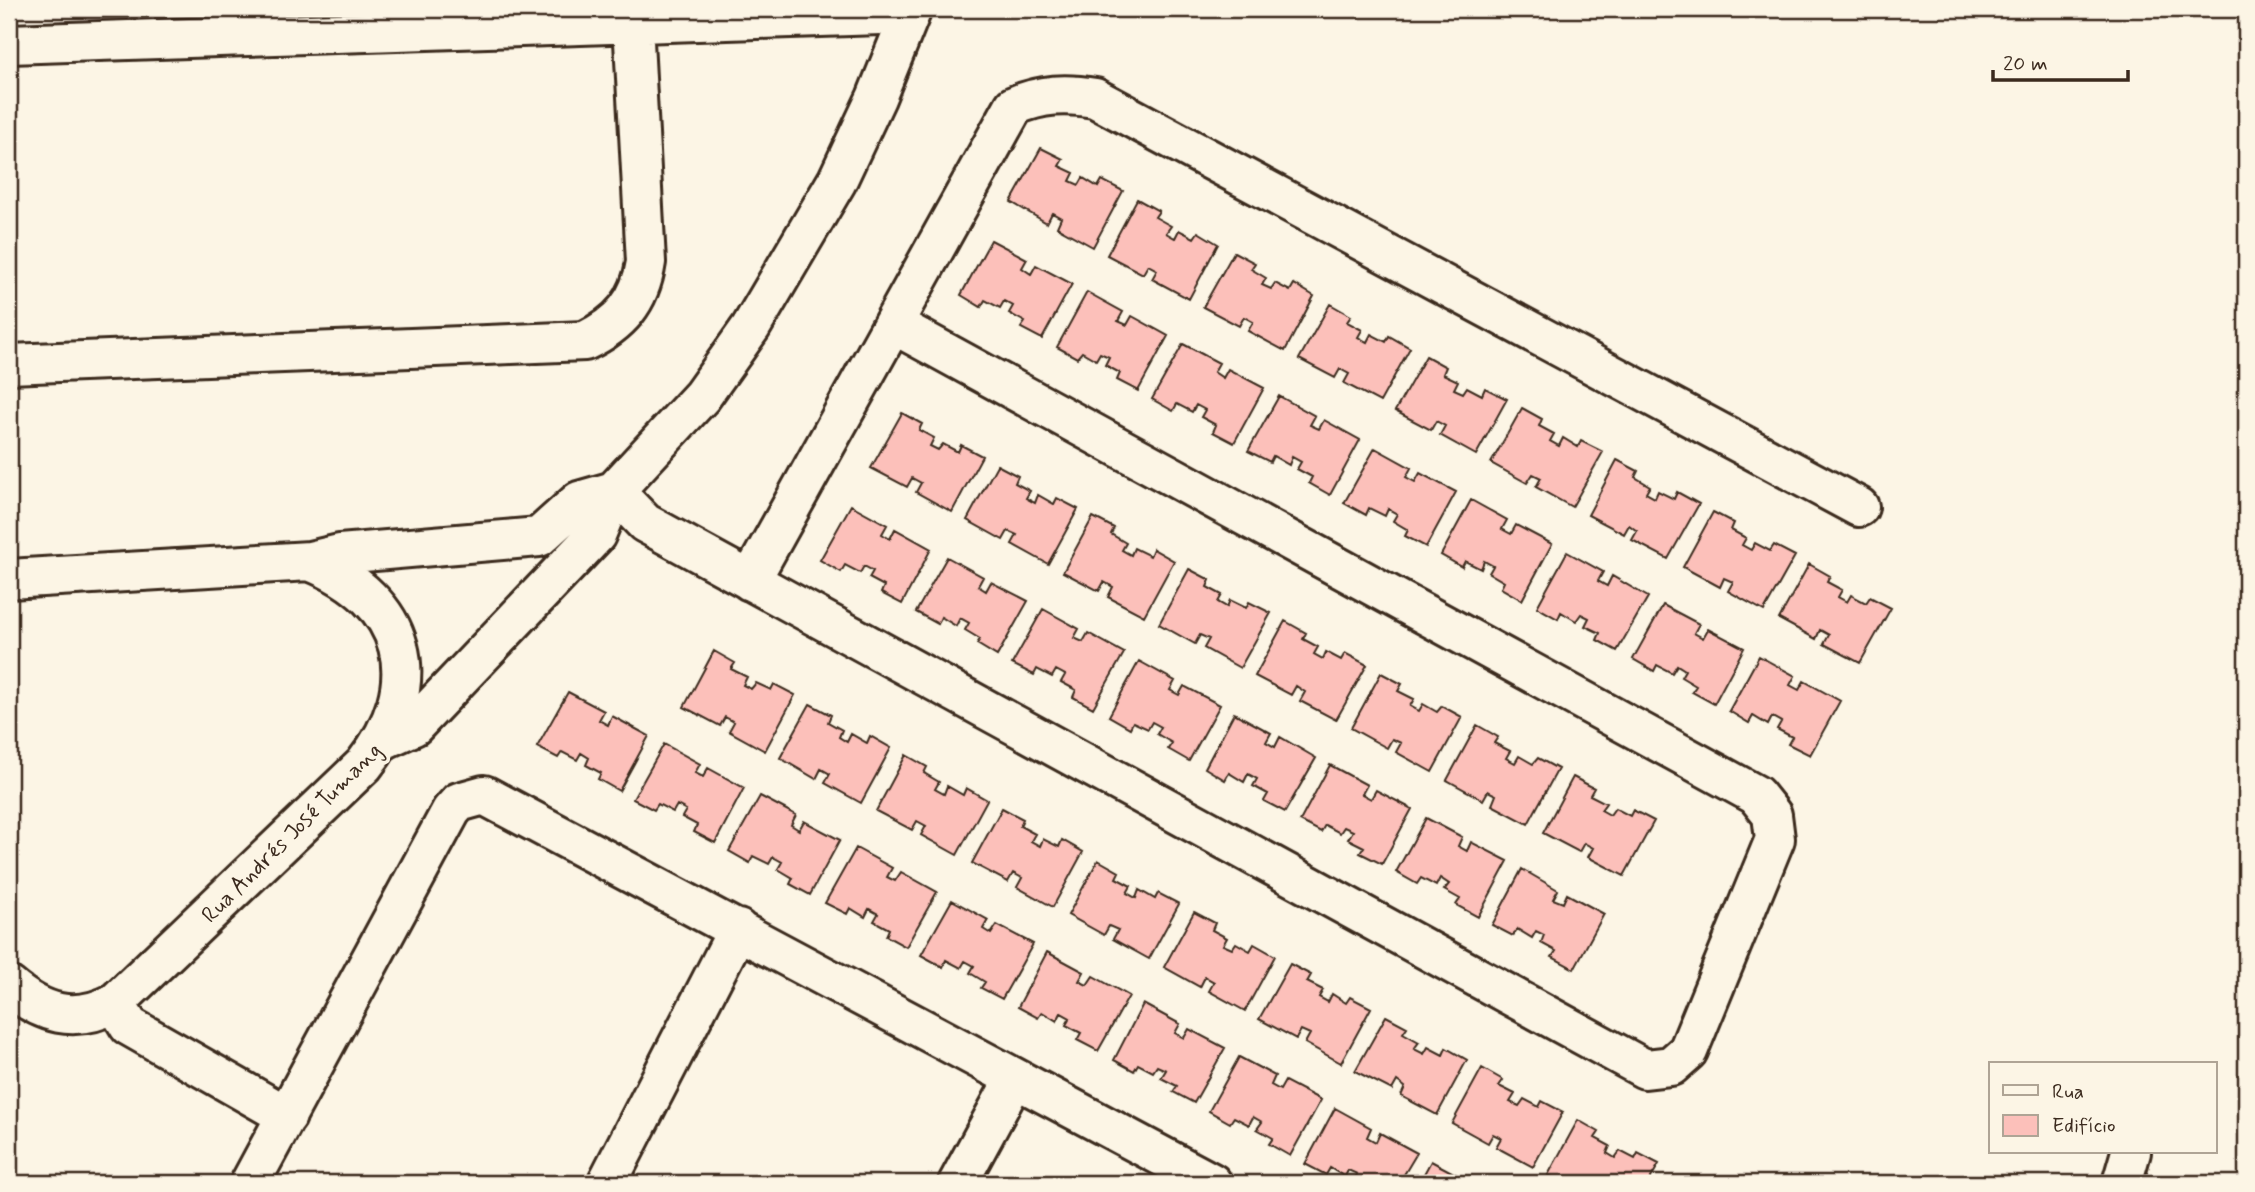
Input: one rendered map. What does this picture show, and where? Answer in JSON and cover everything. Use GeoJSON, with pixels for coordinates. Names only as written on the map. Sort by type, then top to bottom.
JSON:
{"type":"FeatureCollection","features":[{"type":"Feature","properties":{"kind":"street"},"geometry":{"type":"LineString","coordinates":[[9,44],[911,11],[848,157],[796,255],[702,396],[614,491],[596,535],[414,726],[385,739]]}},
{"type":"Feature","properties":{"kind":"street"},"geometry":{"type":"LineString","coordinates":[[9,363],[585,341],[606,331],[624,315],[635,299],[643,281],[646,262],[633,23]]}},
{"type":"Feature","properties":{"kind":"street"},"geometry":{"type":"LineString","coordinates":[[750,581],[1014,106],[1042,96],[1069,94],[1096,98],[1859,507]]}},
{"type":"Feature","properties":{"kind":"street"},"geometry":{"type":"LineString","coordinates":[[614,491],[645,523],[1644,1069],[1671,1066],[1688,1051],[1774,839],[1772,815],[1756,795],[892,324]]}},
{"type":"Feature","properties":{"kind":"street"},"geometry":{"type":"LineString","coordinates":[[310,561],[340,554],[539,537],[579,501],[614,491]]}},
{"type":"Feature","properties":{"kind":"street","name":"Rua Andrés José Tumang"},"geometry":{"type":"LineString","coordinates":[[9,579],[310,561],[339,573],[364,591],[384,614],[397,642],[402,674],[398,708],[385,739],[364,765],[115,1003],[97,1012],[60,1015],[28,1002],[9,986]]}},
{"type":"Feature","properties":{"kind":"street"},"geometry":{"type":"LineString","coordinates":[[250,1183],[451,811],[459,802],[484,795],[1212,1183]]}},
{"type":"Feature","properties":{"kind":"street"},"geometry":{"type":"LineString","coordinates":[[607,1183],[738,929]]}},
{"type":"Feature","properties":{"kind":"street"},"geometry":{"type":"LineString","coordinates":[[115,1003],[129,1026],[287,1116]]}},
{"type":"Feature","properties":{"kind":"street"},"geometry":{"type":"LineString","coordinates":[[958,1183],[1015,1078]]}},
{"type":"Feature","properties":{"kind":"street"},"geometry":{"type":"LineString","coordinates":[[2122,1183],[2130,1154]]}},
{"type":"Feature","properties":{"kind":"building"},"geometry":{"type":"Polygon","coordinates":[[[1041,148],[1063,159],[1059,166],[1074,173],[1070,181],[1079,185],[1083,178],[1098,187],[1102,180],[1123,191],[1093,247],[1057,227],[1061,218],[1052,213],[1047,223],[1011,202],[1041,148]]]}},
{"type":"Feature","properties":{"kind":"building"},"geometry":{"type":"Polygon","coordinates":[[[1137,199],[1159,211],[1155,217],[1171,226],[1166,233],[1175,238],[1179,230],[1194,238],[1198,232],[1218,244],[1189,299],[1152,279],[1157,270],[1148,265],[1143,274],[1107,255],[1137,199]]]}},
{"type":"Feature","properties":{"kind":"building"},"geometry":{"type":"Polygon","coordinates":[[[991,240],[1027,259],[1022,268],[1031,274],[1036,265],[1072,284],[1042,339],[1021,328],[1025,322],[1009,313],[1013,306],[1004,301],[1000,308],[985,300],[981,307],[961,295],[991,240]]]}},
{"type":"Feature","properties":{"kind":"building"},"geometry":{"type":"Polygon","coordinates":[[[1234,252],[1255,263],[1251,269],[1266,278],[1262,285],[1271,289],[1275,283],[1290,291],[1294,284],[1314,296],[1285,351],[1248,331],[1253,322],[1244,317],[1239,326],[1203,307],[1234,252]]]}},
{"type":"Feature","properties":{"kind":"building"},"geometry":{"type":"Polygon","coordinates":[[[1087,292],[1123,312],[1118,321],[1127,325],[1132,316],[1168,336],[1138,391],[1117,380],[1120,373],[1105,365],[1109,357],[1100,353],[1096,360],[1082,352],[1077,358],[1057,347],[1087,292]]]}},
{"type":"Feature","properties":{"kind":"building"},"geometry":{"type":"Polygon","coordinates":[[[1330,304],[1351,316],[1347,322],[1362,330],[1358,337],[1367,342],[1371,334],[1386,342],[1389,336],[1410,348],[1380,402],[1344,383],[1349,374],[1340,369],[1335,378],[1299,359],[1330,304]]]}},
{"type":"Feature","properties":{"kind":"building"},"geometry":{"type":"Polygon","coordinates":[[[1183,344],[1219,363],[1214,372],[1223,378],[1228,369],[1264,388],[1234,443],[1213,432],[1216,425],[1201,417],[1205,410],[1196,405],[1192,412],[1177,404],[1173,411],[1152,399],[1183,344]]]}},
{"type":"Feature","properties":{"kind":"building"},"geometry":{"type":"Polygon","coordinates":[[[1426,356],[1446,367],[1443,374],[1458,381],[1454,389],[1463,393],[1467,387],[1482,395],[1485,388],[1507,399],[1476,455],[1440,435],[1445,426],[1436,421],[1431,430],[1395,411],[1426,356]]]}},
{"type":"Feature","properties":{"kind":"building"},"geometry":{"type":"Polygon","coordinates":[[[1279,396],[1315,416],[1310,425],[1319,429],[1324,420],[1360,440],[1330,495],[1309,483],[1312,477],[1297,469],[1301,462],[1292,457],[1289,465],[1273,456],[1270,462],[1248,451],[1279,396]]]}},
{"type":"Feature","properties":{"kind":"building"},"geometry":{"type":"Polygon","coordinates":[[[1522,408],[1542,419],[1539,426],[1554,434],[1550,441],[1559,446],[1563,438],[1578,447],[1581,441],[1603,452],[1572,507],[1536,487],[1541,478],[1533,474],[1527,483],[1491,463],[1522,408]]]}},
{"type":"Feature","properties":{"kind":"building"},"geometry":{"type":"Polygon","coordinates":[[[902,413],[922,424],[919,430],[934,438],[930,446],[938,450],[943,444],[958,452],[961,445],[982,456],[952,512],[916,492],[921,483],[912,478],[907,487],[871,468],[902,413]]]}},
{"type":"Feature","properties":{"kind":"building"},"geometry":{"type":"Polygon","coordinates":[[[1375,448],[1411,468],[1406,477],[1415,482],[1420,473],[1456,492],[1426,547],[1405,536],[1408,530],[1393,521],[1397,514],[1388,509],[1385,516],[1369,508],[1366,515],[1344,503],[1375,448]]]}},
{"type":"Feature","properties":{"kind":"building"},"geometry":{"type":"Polygon","coordinates":[[[1617,460],[1638,471],[1635,477],[1650,486],[1646,493],[1655,498],[1658,491],[1674,499],[1677,492],[1699,504],[1668,559],[1632,540],[1637,531],[1629,525],[1624,534],[1588,515],[1617,460]]]}},
{"type":"Feature","properties":{"kind":"building"},"geometry":{"type":"Polygon","coordinates":[[[997,465],[1018,476],[1015,483],[1030,491],[1026,498],[1035,503],[1038,495],[1054,504],[1057,498],[1078,509],[1048,564],[1012,544],[1017,535],[1008,531],[1003,540],[967,520],[997,465]]]}},
{"type":"Feature","properties":{"kind":"building"},"geometry":{"type":"Polygon","coordinates":[[[1471,500],[1507,520],[1502,529],[1511,534],[1516,525],[1552,544],[1522,600],[1501,588],[1504,582],[1489,573],[1493,566],[1484,561],[1481,569],[1465,561],[1462,567],[1441,555],[1471,500]]]}},
{"type":"Feature","properties":{"kind":"building"},"geometry":{"type":"Polygon","coordinates":[[[851,505],[887,525],[882,534],[890,539],[895,529],[931,549],[902,604],[881,593],[884,586],[869,578],[873,571],[864,566],[860,573],[845,565],[841,572],[820,560],[851,505]]]}},
{"type":"Feature","properties":{"kind":"building"},"geometry":{"type":"Polygon","coordinates":[[[1713,512],[1734,523],[1731,530],[1746,538],[1742,545],[1751,550],[1755,543],[1770,551],[1774,545],[1795,556],[1764,611],[1728,591],[1733,582],[1724,578],[1720,587],[1683,567],[1713,512]]]}},
{"type":"Feature","properties":{"kind":"building"},"geometry":{"type":"Polygon","coordinates":[[[1093,517],[1114,528],[1111,534],[1126,543],[1122,550],[1131,555],[1134,548],[1150,556],[1153,549],[1174,561],[1144,616],[1108,597],[1113,587],[1104,582],[1099,591],[1063,572],[1093,517]]]}},
{"type":"Feature","properties":{"kind":"building"},"geometry":{"type":"Polygon","coordinates":[[[1567,552],[1603,572],[1598,581],[1607,586],[1612,576],[1648,597],[1617,651],[1597,640],[1600,633],[1585,626],[1589,618],[1581,614],[1576,621],[1561,612],[1558,619],[1537,607],[1567,552]]]}},
{"type":"Feature","properties":{"kind":"building"},"geometry":{"type":"Polygon","coordinates":[[[947,557],[983,577],[978,586],[986,591],[991,582],[1028,601],[997,656],[977,644],[980,639],[965,630],[969,623],[960,618],[956,626],[941,617],[938,624],[916,612],[947,557]]]}},
{"type":"Feature","properties":{"kind":"building"},"geometry":{"type":"Polygon","coordinates":[[[1809,564],[1830,576],[1827,582],[1842,590],[1838,597],[1847,602],[1851,595],[1866,603],[1870,597],[1891,608],[1860,663],[1824,644],[1829,635],[1820,630],[1816,639],[1779,619],[1809,564]]]}},
{"type":"Feature","properties":{"kind":"building"},"geometry":{"type":"Polygon","coordinates":[[[1189,569],[1210,580],[1207,587],[1222,595],[1218,602],[1227,607],[1230,600],[1246,608],[1249,602],[1271,613],[1240,668],[1204,648],[1209,639],[1200,635],[1195,644],[1159,624],[1189,569]]]}},
{"type":"Feature","properties":{"kind":"building"},"geometry":{"type":"Polygon","coordinates":[[[1663,605],[1699,624],[1694,633],[1703,638],[1708,629],[1744,648],[1714,704],[1692,692],[1696,686],[1681,677],[1685,670],[1677,665],[1672,673],[1657,665],[1654,671],[1633,659],[1663,605]]]}},
{"type":"Feature","properties":{"kind":"building"},"geometry":{"type":"Polygon","coordinates":[[[1043,609],[1079,629],[1074,638],[1083,642],[1088,633],[1124,653],[1093,708],[1073,697],[1076,690],[1061,682],[1065,675],[1056,670],[1052,677],[1037,669],[1034,675],[1012,664],[1043,609]]]}},
{"type":"Feature","properties":{"kind":"building"},"geometry":{"type":"Polygon","coordinates":[[[1285,621],[1306,633],[1303,639],[1318,647],[1314,654],[1323,659],[1326,652],[1341,660],[1345,653],[1367,665],[1336,720],[1300,701],[1305,692],[1296,686],[1291,695],[1255,676],[1285,621]]]}},
{"type":"Feature","properties":{"kind":"building"},"geometry":{"type":"Polygon","coordinates":[[[714,651],[735,663],[731,669],[747,677],[743,685],[751,689],[756,683],[771,690],[774,684],[795,695],[765,751],[729,731],[734,722],[725,717],[720,726],[684,707],[714,651]]]}},
{"type":"Feature","properties":{"kind":"building"},"geometry":{"type":"Polygon","coordinates":[[[1759,656],[1795,676],[1790,685],[1799,690],[1804,681],[1840,701],[1810,755],[1788,744],[1792,737],[1777,729],[1781,722],[1772,717],[1768,725],[1753,716],[1749,723],[1729,711],[1759,656]]]}},
{"type":"Feature","properties":{"kind":"building"},"geometry":{"type":"Polygon","coordinates":[[[1139,661],[1175,681],[1170,690],[1179,695],[1184,686],[1220,705],[1189,761],[1168,749],[1172,743],[1157,734],[1161,727],[1152,722],[1148,729],[1133,722],[1130,728],[1109,716],[1139,661]]]}},
{"type":"Feature","properties":{"kind":"building"},"geometry":{"type":"Polygon","coordinates":[[[1381,673],[1402,684],[1398,691],[1414,699],[1410,706],[1419,711],[1423,704],[1437,712],[1442,706],[1462,717],[1432,772],[1396,752],[1401,743],[1392,739],[1387,748],[1351,728],[1381,673]]]}},
{"type":"Feature","properties":{"kind":"building"},"geometry":{"type":"Polygon","coordinates":[[[568,692],[604,711],[599,720],[608,725],[612,716],[649,736],[619,791],[598,779],[601,773],[586,765],[589,758],[581,753],[577,760],[562,752],[558,758],[537,747],[568,692]]]}},
{"type":"Feature","properties":{"kind":"building"},"geometry":{"type":"Polygon","coordinates":[[[810,704],[831,715],[828,722],[842,730],[839,737],[847,742],[851,734],[867,743],[870,736],[891,748],[861,803],[825,783],[830,774],[821,769],[816,779],[780,758],[810,704]]]}},
{"type":"Feature","properties":{"kind":"building"},"geometry":{"type":"Polygon","coordinates":[[[1234,713],[1271,733],[1266,742],[1275,747],[1280,737],[1316,758],[1285,812],[1264,801],[1268,794],[1253,786],[1257,779],[1248,774],[1244,782],[1229,773],[1225,780],[1205,768],[1234,713]]]}},
{"type":"Feature","properties":{"kind":"building"},"geometry":{"type":"Polygon","coordinates":[[[1477,725],[1498,737],[1494,743],[1510,751],[1506,758],[1515,763],[1519,756],[1533,764],[1538,758],[1558,769],[1528,824],[1492,805],[1496,795],[1488,791],[1483,800],[1447,780],[1477,725]]]}},
{"type":"Feature","properties":{"kind":"building"},"geometry":{"type":"Polygon","coordinates":[[[664,744],[700,764],[695,773],[703,777],[708,768],[744,788],[715,843],[694,832],[697,825],[682,817],[686,810],[677,805],[673,812],[658,804],[654,810],[633,799],[664,744]]]}},
{"type":"Feature","properties":{"kind":"building"},"geometry":{"type":"Polygon","coordinates":[[[906,755],[927,767],[924,773],[939,782],[935,789],[944,794],[947,786],[963,795],[966,788],[987,800],[957,855],[921,835],[926,826],[917,821],[912,830],[876,811],[906,755]]]}},
{"type":"Feature","properties":{"kind":"building"},"geometry":{"type":"Polygon","coordinates":[[[1330,765],[1367,785],[1362,794],[1371,799],[1376,790],[1412,809],[1382,864],[1360,853],[1364,847],[1348,839],[1353,831],[1344,827],[1340,833],[1325,825],[1321,832],[1300,821],[1330,765]]]}},
{"type":"Feature","properties":{"kind":"building"},"geometry":{"type":"Polygon","coordinates":[[[1573,777],[1594,788],[1590,795],[1606,803],[1601,810],[1610,815],[1615,808],[1630,816],[1633,810],[1654,821],[1624,876],[1588,857],[1593,848],[1584,843],[1579,852],[1543,833],[1573,777]]]}},
{"type":"Feature","properties":{"kind":"building"},"geometry":{"type":"Polygon","coordinates":[[[760,796],[796,815],[791,825],[799,830],[804,821],[840,840],[810,895],[790,884],[793,878],[778,869],[782,862],[773,857],[769,864],[753,856],[750,863],[729,851],[760,796]]]}},
{"type":"Feature","properties":{"kind":"building"},"geometry":{"type":"Polygon","coordinates":[[[1002,808],[1023,819],[1020,826],[1035,834],[1031,841],[1040,846],[1043,839],[1059,847],[1062,840],[1083,852],[1053,907],[1017,887],[1022,878],[1013,873],[1008,882],[972,863],[1002,808]]]}},
{"type":"Feature","properties":{"kind":"building"},"geometry":{"type":"Polygon","coordinates":[[[1426,818],[1462,837],[1458,846],[1467,851],[1471,842],[1508,861],[1478,917],[1456,905],[1460,899],[1444,890],[1449,884],[1440,878],[1436,886],[1421,878],[1417,884],[1396,872],[1426,818]]]}},
{"type":"Feature","properties":{"kind":"building"},"geometry":{"type":"Polygon","coordinates":[[[856,848],[892,868],[887,877],[895,881],[901,872],[937,892],[906,947],[886,936],[889,929],[874,921],[878,914],[869,909],[865,917],[850,908],[847,914],[825,903],[856,848]]]}},
{"type":"Feature","properties":{"kind":"building"},"geometry":{"type":"Polygon","coordinates":[[[1098,860],[1119,872],[1116,878],[1131,886],[1127,893],[1136,898],[1139,890],[1155,899],[1158,893],[1179,904],[1149,959],[1113,939],[1118,930],[1109,926],[1104,935],[1068,915],[1098,860]]]}},
{"type":"Feature","properties":{"kind":"building"},"geometry":{"type":"Polygon","coordinates":[[[1522,869],[1558,890],[1553,899],[1563,903],[1567,894],[1604,914],[1574,969],[1552,957],[1556,951],[1541,943],[1544,935],[1536,931],[1532,938],[1517,929],[1513,936],[1492,925],[1522,869]]]}},
{"type":"Feature","properties":{"kind":"building"},"geometry":{"type":"Polygon","coordinates":[[[952,900],[988,920],[983,929],[991,934],[997,925],[1033,944],[1002,999],[981,988],[985,982],[970,973],[974,966],[965,961],[961,968],[946,960],[943,967],[921,955],[952,900]]]}},
{"type":"Feature","properties":{"kind":"building"},"geometry":{"type":"Polygon","coordinates":[[[1194,912],[1215,923],[1212,930],[1227,938],[1223,945],[1232,949],[1236,943],[1250,951],[1254,944],[1275,956],[1245,1011],[1209,991],[1214,982],[1205,977],[1200,987],[1164,967],[1194,912]]]}},
{"type":"Feature","properties":{"kind":"building"},"geometry":{"type":"Polygon","coordinates":[[[1047,952],[1084,972],[1079,981],[1087,985],[1093,976],[1129,996],[1098,1051],[1077,1040],[1081,1033],[1066,1025],[1070,1018],[1061,1013],[1057,1021],[1042,1012],[1038,1018],[1018,1007],[1047,952]]]}},
{"type":"Feature","properties":{"kind":"building"},"geometry":{"type":"Polygon","coordinates":[[[1290,964],[1311,975],[1307,982],[1323,990],[1319,997],[1328,1002],[1332,994],[1346,1003],[1350,997],[1371,1008],[1341,1063],[1305,1043],[1310,1034],[1301,1030],[1296,1039],[1259,1019],[1290,964]]]}},
{"type":"Feature","properties":{"kind":"building"},"geometry":{"type":"Polygon","coordinates":[[[1143,1004],[1180,1024],[1175,1033],[1184,1038],[1189,1029],[1225,1048],[1194,1103],[1173,1092],[1177,1086],[1161,1078],[1166,1070],[1157,1066],[1153,1072],[1138,1064],[1134,1071],[1114,1060],[1143,1004]]]}},
{"type":"Feature","properties":{"kind":"building"},"geometry":{"type":"Polygon","coordinates":[[[1386,1016],[1407,1027],[1403,1033],[1419,1042],[1414,1049],[1424,1054],[1428,1047],[1443,1055],[1446,1048],[1467,1060],[1437,1115],[1401,1096],[1405,1087],[1397,1081],[1392,1090],[1355,1071],[1386,1016]]]}},
{"type":"Feature","properties":{"kind":"building"},"geometry":{"type":"Polygon","coordinates":[[[1239,1057],[1275,1076],[1271,1085],[1280,1090],[1285,1081],[1321,1100],[1290,1156],[1269,1144],[1273,1138],[1257,1129],[1262,1122],[1253,1117],[1249,1125],[1234,1117],[1230,1123],[1209,1111],[1239,1057]]]}},
{"type":"Feature","properties":{"kind":"building"},"geometry":{"type":"Polygon","coordinates":[[[1482,1068],[1503,1080],[1499,1086],[1515,1094],[1510,1102],[1519,1106],[1524,1099],[1539,1107],[1542,1101],[1563,1112],[1533,1167],[1496,1147],[1501,1138],[1493,1134],[1488,1143],[1452,1123],[1482,1068]]]}},
{"type":"Feature","properties":{"kind":"building"},"geometry":{"type":"Polygon","coordinates":[[[1335,1108],[1371,1128],[1367,1137],[1376,1142],[1380,1133],[1417,1153],[1399,1183],[1357,1183],[1354,1182],[1357,1174],[1348,1170],[1345,1177],[1330,1168],[1326,1175],[1305,1164],[1335,1108]]]}},
{"type":"Feature","properties":{"kind":"building"},"geometry":{"type":"Polygon","coordinates":[[[1578,1120],[1599,1132],[1595,1138],[1610,1146],[1607,1153],[1615,1158],[1620,1151],[1635,1159],[1638,1153],[1659,1164],[1648,1183],[1563,1183],[1548,1175],[1578,1120]]]}},
{"type":"Feature","properties":{"kind":"building"},"geometry":{"type":"Polygon","coordinates":[[[1431,1161],[1467,1180],[1466,1183],[1419,1183],[1431,1161]]]}}]}
